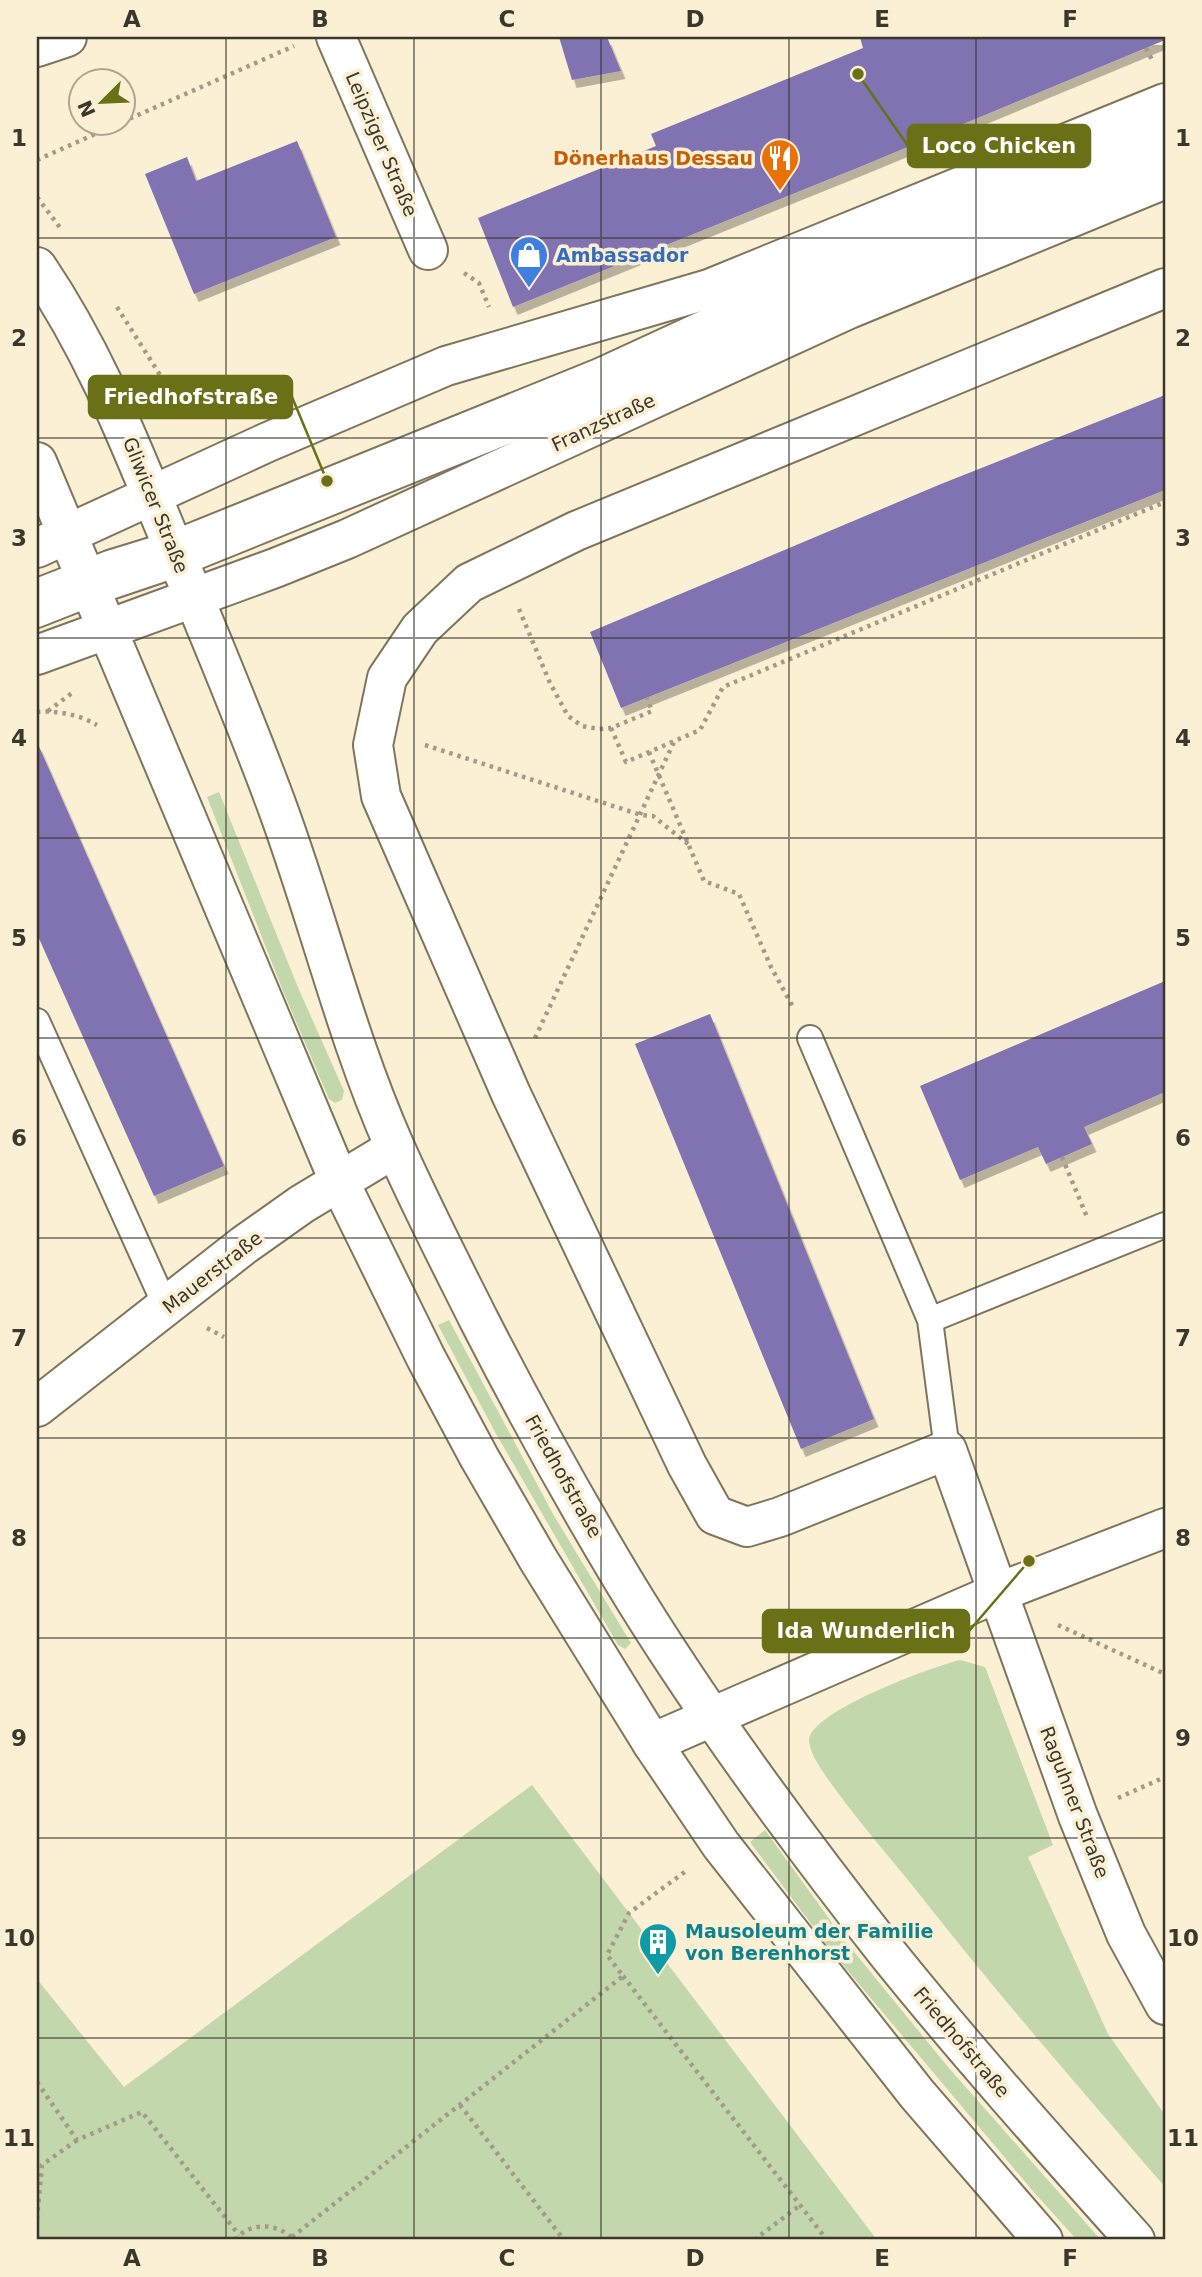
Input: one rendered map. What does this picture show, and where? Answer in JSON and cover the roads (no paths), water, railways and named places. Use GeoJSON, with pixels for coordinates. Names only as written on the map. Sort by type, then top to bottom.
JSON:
{"type":"FeatureCollection","features":[{"type":"Feature","properties":{"kind":"main road"},"geometry":{"type":"LineString","coordinates":[[37,47],[67,37]]}},
{"type":"Feature","properties":{"kind":"main road","name":"Leipziger Straße"},"geometry":{"type":"LineString","coordinates":[[320,39],[428,250]]}},
{"type":"Feature","properties":{"kind":"main road"},"geometry":{"type":"LineString","coordinates":[[52,540],[446,366],[709,289],[1165,103]]}},
{"type":"Feature","properties":{"kind":"main road","name":"Franzstraße"},"geometry":{"type":"LineString","coordinates":[[37,655],[107,628],[181,568],[275,568],[347,539],[849,309],[1165,179]]}},
{"type":"Feature","properties":{"kind":"main road","name":"Gliwicer Straße"},"geometry":{"type":"LineString","coordinates":[[37,267],[94,360],[128,434],[181,568]]}},
{"type":"Feature","properties":{"kind":"main road"},"geometry":{"type":"LineString","coordinates":[[997,1593],[947,1450],[780,1517],[747,1527],[715,1515],[692,1475],[506,1083],[381,796],[373,745],[387,678],[420,629],[469,583],[576,531],[1165,288]]}},
{"type":"Feature","properties":{"kind":"main road"},"geometry":{"type":"LineString","coordinates":[[37,462],[52,540],[88,583],[339,1181],[426,1358],[479,1457],[538,1559],[652,1743],[721,1845],[917,2094],[1043,2240]]}},
{"type":"Feature","properties":{"kind":"main road","name":"Friedhofstraße"},"geometry":{"type":"LineString","coordinates":[[181,568],[277,805],[367,1082],[445,1255],[544,1443],[626,1584],[713,1717],[798,1835],[887,1953],[973,2056],[1135,2240]]}},
{"type":"Feature","properties":{"kind":"main road","name":"Mauerstraße"},"geometry":{"type":"LineString","coordinates":[[37,1407],[244,1245],[302,1204],[395,1148]]}},
{"type":"Feature","properties":{"kind":"main road"},"geometry":{"type":"LineString","coordinates":[[652,1743],[997,1593],[1165,1528]]}},
{"type":"Feature","properties":{"kind":"main road","name":"Raguhner Straße"},"geometry":{"type":"LineString","coordinates":[[997,1593],[1077,1816],[1126,1934],[1165,2006]]}},
{"type":"Feature","properties":{"kind":"lane"},"geometry":{"type":"LineString","coordinates":[[181,568],[762,296],[1165,128]]}},
{"type":"Feature","properties":{"kind":"lane"},"geometry":{"type":"LineString","coordinates":[[37,591],[181,568],[608,391],[800,302],[1165,152]]}},
{"type":"Feature","properties":{"kind":"lane"},"geometry":{"type":"LineString","coordinates":[[37,615],[88,583]]}},
{"type":"Feature","properties":{"kind":"lane"},"geometry":{"type":"LineString","coordinates":[[37,1021],[166,1307]]}},
{"type":"Feature","properties":{"kind":"lane"},"geometry":{"type":"LineString","coordinates":[[810,1038],[930,1320],[947,1450]]}},
{"type":"Feature","properties":{"kind":"lane"},"geometry":{"type":"LineString","coordinates":[[930,1320],[1165,1225]]}},
{"type":"Feature","properties":{"kind":"place","name":"Loco Chicken"},"geometry":{"type":"Point","coordinates":[858,74]}},
{"type":"Feature","properties":{"kind":"place","name":"Dönerhaus Dessau"},"geometry":{"type":"Point","coordinates":[780,192]}},
{"type":"Feature","properties":{"kind":"place","name":"Ambassador"},"geometry":{"type":"Point","coordinates":[529,289]}},
{"type":"Feature","properties":{"kind":"place","name":"Friedhofstraße"},"geometry":{"type":"Point","coordinates":[327,481]}},
{"type":"Feature","properties":{"kind":"place","name":"Ida Wunderlich"},"geometry":{"type":"Point","coordinates":[1029,1561]}},
{"type":"Feature","properties":{"kind":"place","name":"Mausoleum der Familie von Berenhorst"},"geometry":{"type":"Point","coordinates":[658,1976]}}]}
